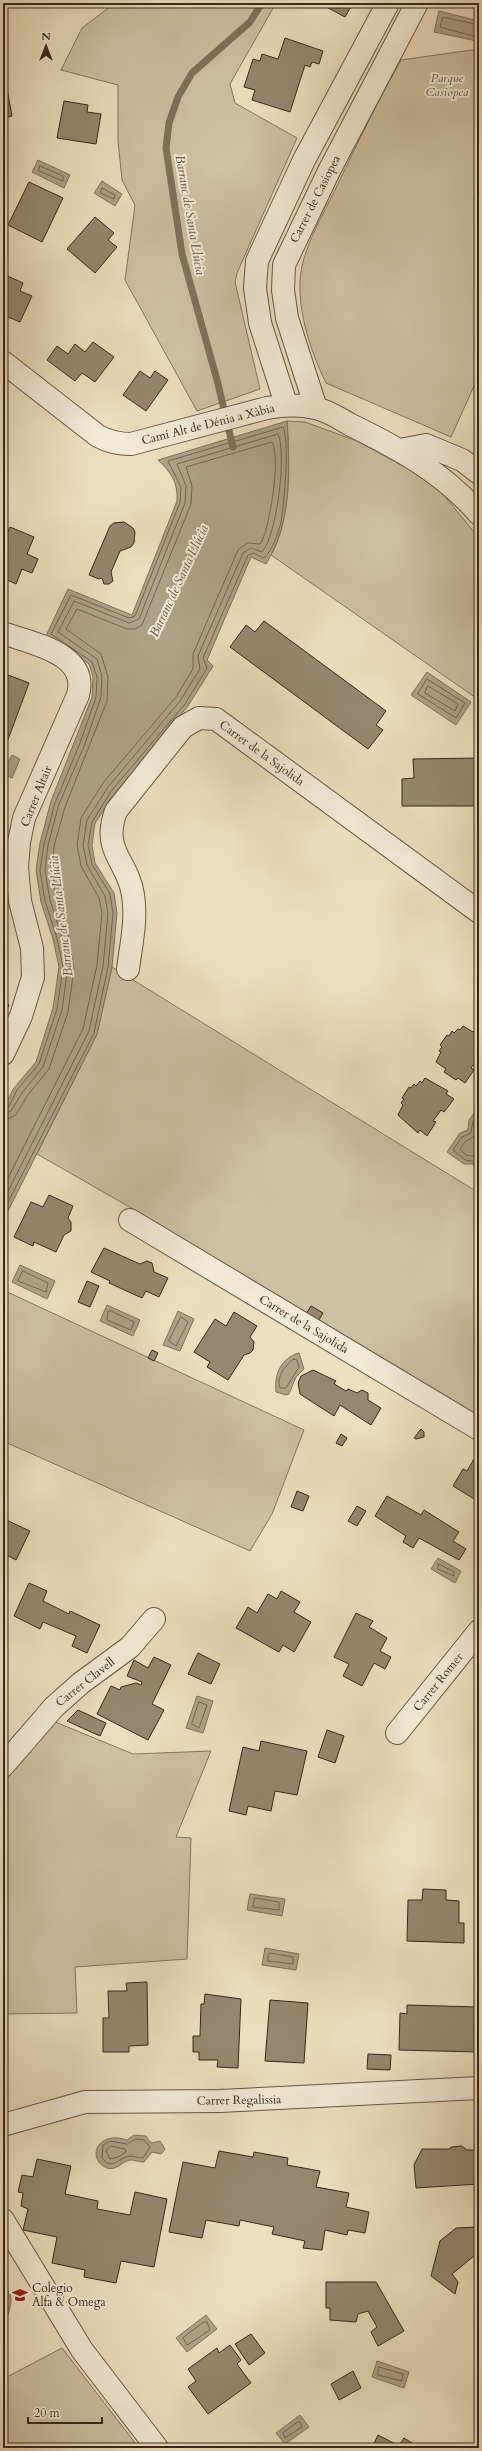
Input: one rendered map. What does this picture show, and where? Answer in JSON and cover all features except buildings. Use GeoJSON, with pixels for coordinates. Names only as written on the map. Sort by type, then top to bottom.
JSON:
{"type":"FeatureCollection","features":[{"type":"Feature","properties":{"kind":"street","name":"Carrer de Casiopea"},"geometry":{"type":"LineString","coordinates":[[276,406],[260,323],[255,288],[257,262],[304,160],[388,3]]}},
{"type":"Feature","properties":{"kind":"street","name":"Carrer de Casiopea"},"geometry":{"type":"LineString","coordinates":[[316,408],[287,318],[283,290],[284,265],[329,172],[417,3]]}},
{"type":"Feature","properties":{"kind":"street","name":"Camí Alt de Dénia a Xàbia"},"geometry":{"type":"LineString","coordinates":[[3,362],[108,442],[131,444],[276,406],[316,408],[400,450],[445,481],[479,514]]}},
{"type":"Feature","properties":{"kind":"street"},"geometry":{"type":"LineString","coordinates":[[400,450],[426,445],[462,460],[479,473]]}},
{"type":"Feature","properties":{"kind":"street","name":"Carrer Altair"},"geometry":{"type":"LineString","coordinates":[[3,632],[64,657],[79,673],[81,684],[78,695],[24,818],[19,842],[17,867],[20,901],[32,948],[33,977],[21,1016],[3,1054]]}},
{"type":"Feature","properties":{"kind":"street","name":"Carrer de la Sajolida"},"geometry":{"type":"LineString","coordinates":[[128,969],[135,920],[133,893],[127,874],[116,855],[112,844],[112,823],[116,811],[183,727],[200,718],[216,719],[479,912]]}},
{"type":"Feature","properties":{"kind":"street","name":"Carrer de la Sajolida"},"geometry":{"type":"LineString","coordinates":[[130,1220],[479,1429]]}},
{"type":"Feature","properties":{"kind":"street","name":"Carrer Clavell"},"geometry":{"type":"LineString","coordinates":[[3,1766],[54,1707],[81,1683],[130,1647],[154,1619]]}},
{"type":"Feature","properties":{"kind":"street","name":"Carrer Romer"},"geometry":{"type":"LineString","coordinates":[[397,1732],[479,1631]]}},
{"type":"Feature","properties":{"kind":"street","name":"Carrer Regalissia"},"geometry":{"type":"LineString","coordinates":[[3,2125],[85,2102],[220,2101],[479,2088]]}},
{"type":"Feature","properties":{"kind":"street"},"geometry":{"type":"LineString","coordinates":[[3,2220],[82,2350],[157,2448]]}},
{"type":"Feature","properties":{"kind":"green space"},"geometry":{"type":"Polygon","coordinates":[[[115,3],[276,3],[230,84],[235,103],[297,138],[237,273],[235,282],[260,389],[197,411],[125,280],[135,205],[122,180],[118,141],[118,85],[61,70],[82,28],[115,3]]]}},
{"type":"Feature","properties":{"kind":"green space","name":"Parque Casiopea"},"geometry":{"type":"Polygon","coordinates":[[[479,49],[479,193],[474,197],[479,260],[479,375],[451,437],[326,383],[314,356],[305,326],[300,295],[300,280],[305,256],[316,227],[401,60],[479,49]]]}},
{"type":"Feature","properties":{"kind":"green space"},"geometry":{"type":"Polygon","coordinates":[[[287,421],[305,422],[357,441],[414,472],[442,493],[479,538],[479,700],[271,555],[278,541],[286,508],[289,472],[287,421]]]}},
{"type":"Feature","properties":{"kind":"green space"},"geometry":{"type":"Polygon","coordinates":[[[112,967],[479,1193],[479,1419],[126,1205],[37,1154],[97,1034],[112,967]]]}},
{"type":"Feature","properties":{"kind":"green space"},"geometry":{"type":"Polygon","coordinates":[[[3,1290],[304,1430],[272,1514],[250,1551],[3,1441],[3,1290]]]}},
{"type":"Feature","properties":{"kind":"green space"},"geometry":{"type":"Polygon","coordinates":[[[48,1719],[133,1754],[211,1751],[176,1837],[191,1838],[187,1959],[75,1967],[77,2013],[3,2014],[3,1776],[48,1719]]]}},
{"type":"Feature","properties":{"kind":"green space","name":"Colegio Alfa & Omega"},"geometry":{"type":"Polygon","coordinates":[[[62,2348],[139,2448],[3,2448],[3,2379],[62,2348]]]}},
{"type":"Feature","properties":{"kind":"water"},"geometry":{"type":"Polygon","coordinates":[[[439,11],[479,21],[477,41],[434,32],[439,11]]]}},
{"type":"Feature","properties":{"kind":"water"},"geometry":{"type":"Polygon","coordinates":[[[38,160],[70,175],[64,188],[32,172],[38,160]]]}},
{"type":"Feature","properties":{"kind":"water"},"geometry":{"type":"Polygon","coordinates":[[[102,181],[122,194],[115,206],[94,193],[102,181]]]}},
{"type":"Feature","properties":{"kind":"water"},"geometry":{"type":"Polygon","coordinates":[[[287,421],[289,477],[285,513],[281,531],[274,548],[266,564],[251,557],[207,660],[213,666],[188,706],[116,792],[95,823],[92,845],[95,863],[114,893],[117,913],[112,967],[97,1034],[3,1221],[3,1108],[14,1088],[36,1062],[53,1008],[59,967],[53,939],[41,902],[36,870],[40,843],[51,801],[92,697],[93,677],[89,664],[67,648],[45,638],[68,589],[132,615],[177,501],[176,488],[173,478],[158,460],[287,421]]]}},
{"type":"Feature","properties":{"kind":"water"},"geometry":{"type":"Polygon","coordinates":[[[427,672],[471,702],[456,725],[411,695],[427,672]]]}},
{"type":"Feature","properties":{"kind":"water"},"geometry":{"type":"Polygon","coordinates":[[[12,755],[20,759],[12,778],[3,774],[3,761],[8,763],[12,755]]]}},
{"type":"Feature","properties":{"kind":"water"},"geometry":{"type":"Polygon","coordinates":[[[479,1107],[479,1166],[474,1166],[473,1164],[464,1164],[447,1152],[460,1133],[468,1130],[469,1120],[479,1107]]]}},
{"type":"Feature","properties":{"kind":"water"},"geometry":{"type":"Polygon","coordinates":[[[20,1265],[55,1281],[47,1299],[12,1282],[20,1265]]]}},
{"type":"Feature","properties":{"kind":"water"},"geometry":{"type":"Polygon","coordinates":[[[107,1305],[140,1320],[133,1336],[100,1321],[107,1305]]]}},
{"type":"Feature","properties":{"kind":"water"},"geometry":{"type":"Polygon","coordinates":[[[178,1311],[194,1319],[180,1351],[163,1345],[178,1311]]]}},
{"type":"Feature","properties":{"kind":"water"},"geometry":{"type":"Polygon","coordinates":[[[299,1353],[304,1369],[296,1377],[289,1394],[286,1395],[276,1392],[276,1379],[280,1368],[283,1363],[293,1355],[299,1353]]]}},
{"type":"Feature","properties":{"kind":"water"},"geometry":{"type":"Polygon","coordinates":[[[438,1558],[461,1571],[455,1583],[431,1569],[438,1558]]]}},
{"type":"Feature","properties":{"kind":"water"},"geometry":{"type":"Polygon","coordinates":[[[197,1696],[213,1701],[203,1733],[186,1728],[197,1696]]]}},
{"type":"Feature","properties":{"kind":"water"},"geometry":{"type":"Polygon","coordinates":[[[250,1894],[285,1899],[282,1916],[247,1910],[250,1894]]]}},
{"type":"Feature","properties":{"kind":"water"},"geometry":{"type":"Polygon","coordinates":[[[265,1948],[299,1954],[296,1970],[262,1965],[265,1948]]]}},
{"type":"Feature","properties":{"kind":"water"},"geometry":{"type":"Polygon","coordinates":[[[134,2135],[146,2136],[151,2143],[160,2141],[165,2149],[161,2154],[152,2152],[144,2162],[131,2160],[112,2169],[105,2167],[100,2163],[96,2152],[98,2146],[102,2142],[108,2139],[117,2138],[127,2140],[134,2135]]]}},
{"type":"Feature","properties":{"kind":"water"},"geometry":{"type":"Polygon","coordinates":[[[3,2286],[10,2293],[11,2301],[6,2326],[3,2330],[3,2286]]]}},
{"type":"Feature","properties":{"kind":"water"},"geometry":{"type":"Polygon","coordinates":[[[206,2315],[217,2329],[187,2352],[176,2338],[206,2315]]]}},
{"type":"Feature","properties":{"kind":"water"},"geometry":{"type":"Polygon","coordinates":[[[377,2361],[409,2372],[404,2388],[372,2377],[377,2361]]]}},
{"type":"Feature","properties":{"kind":"water"},"geometry":{"type":"Polygon","coordinates":[[[300,2415],[309,2427],[285,2444],[276,2433],[300,2415]]]}},
{"type":"Feature","properties":{"kind":"waterway","name":"Barranc de Santa Llúcia"},"geometry":{"type":"LineString","coordinates":[[233,447],[217,380],[182,254],[166,148],[169,123],[178,97],[192,73],[250,22],[262,3]]}},
{"type":"Feature","properties":{"kind":"place","name":"Colegio Alfa & Omega"},"geometry":{"type":"Point","coordinates":[20,2295]}}]}
